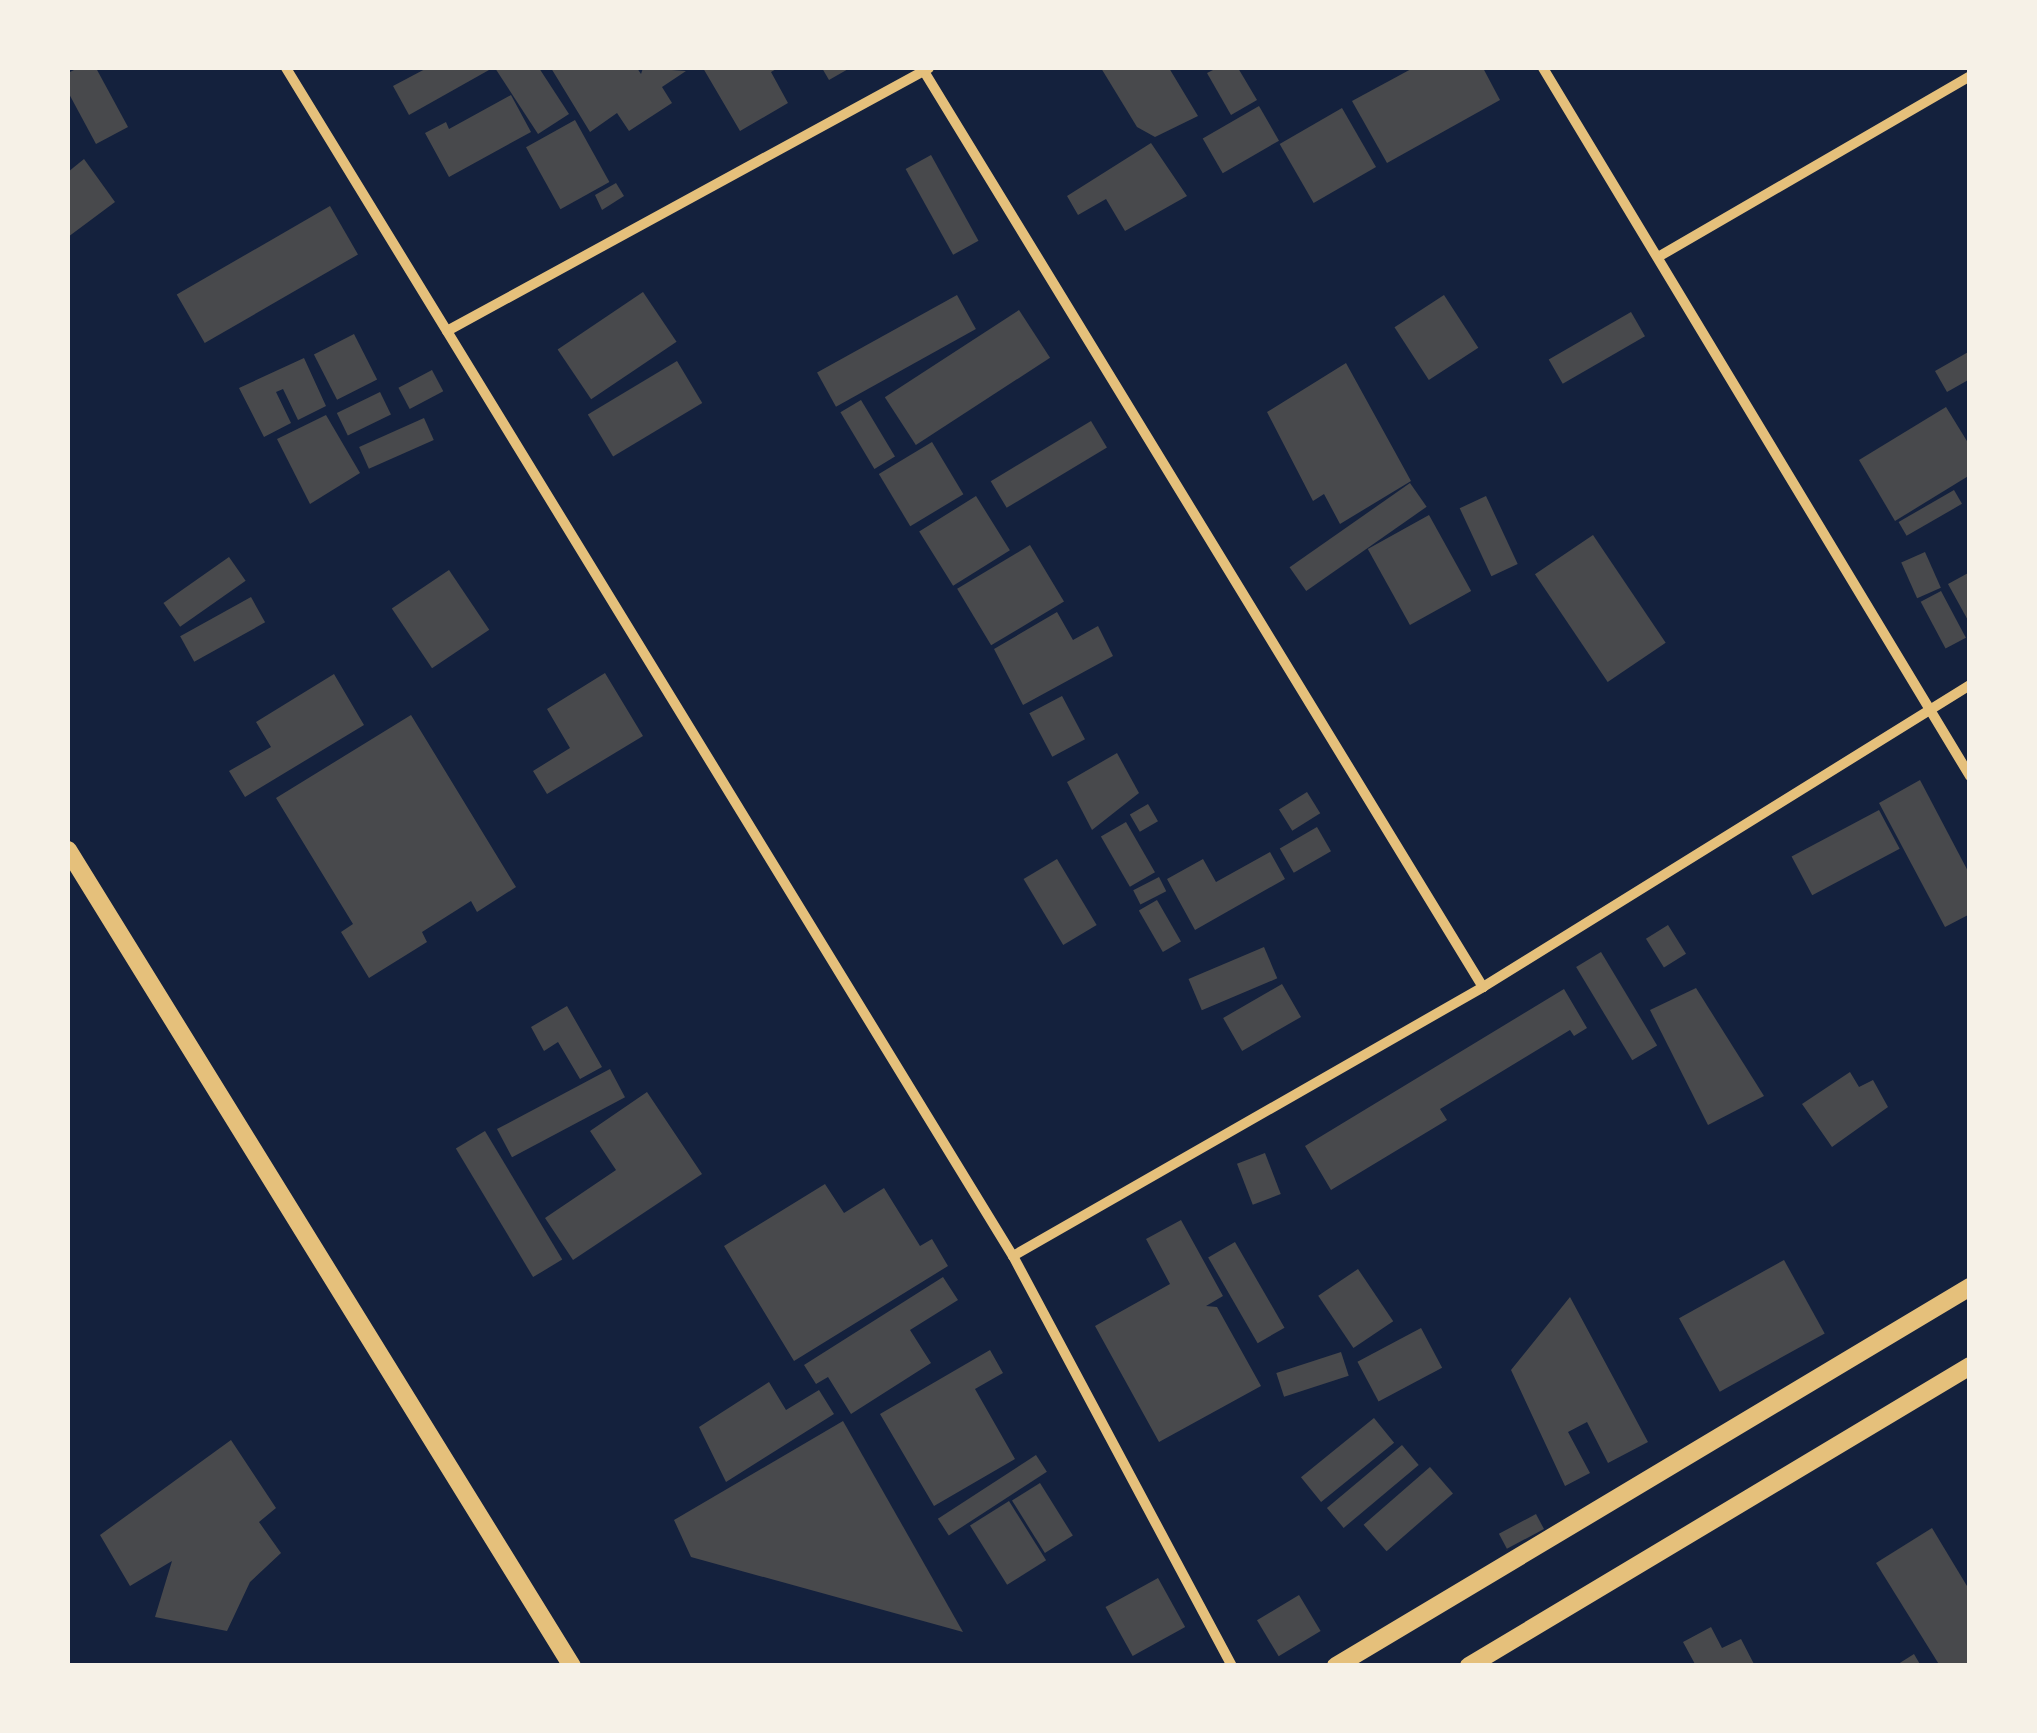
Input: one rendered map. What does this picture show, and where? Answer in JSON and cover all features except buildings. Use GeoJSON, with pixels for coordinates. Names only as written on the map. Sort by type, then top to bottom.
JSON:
{"type":"FeatureCollection","features":[{"type":"Feature","properties":{"kind":"street"},"geometry":{"type":"LineString","coordinates":[[286,68],[1013,1256],[1232,1666]]}},
{"type":"Feature","properties":{"kind":"street"},"geometry":{"type":"LineString","coordinates":[[447,331],[925,68],[1483,987]]}},
{"type":"Feature","properties":{"kind":"street"},"geometry":{"type":"LineString","coordinates":[[1544,68],[1970,776]]}},
{"type":"Feature","properties":{"kind":"street"},"geometry":{"type":"LineString","coordinates":[[1658,258],[1970,76]]}},
{"type":"Feature","properties":{"kind":"street"},"geometry":{"type":"LineString","coordinates":[[1013,1256],[1483,987],[1970,686]]}},
{"type":"Feature","properties":{"kind":"street"},"geometry":{"type":"LineString","coordinates":[[68,850],[572,1666]]}},
{"type":"Feature","properties":{"kind":"street"},"geometry":{"type":"LineString","coordinates":[[1336,1666],[1970,1287]]}},
{"type":"Feature","properties":{"kind":"street"},"geometry":{"type":"LineString","coordinates":[[1469,1666],[1970,1366]]}}]}
